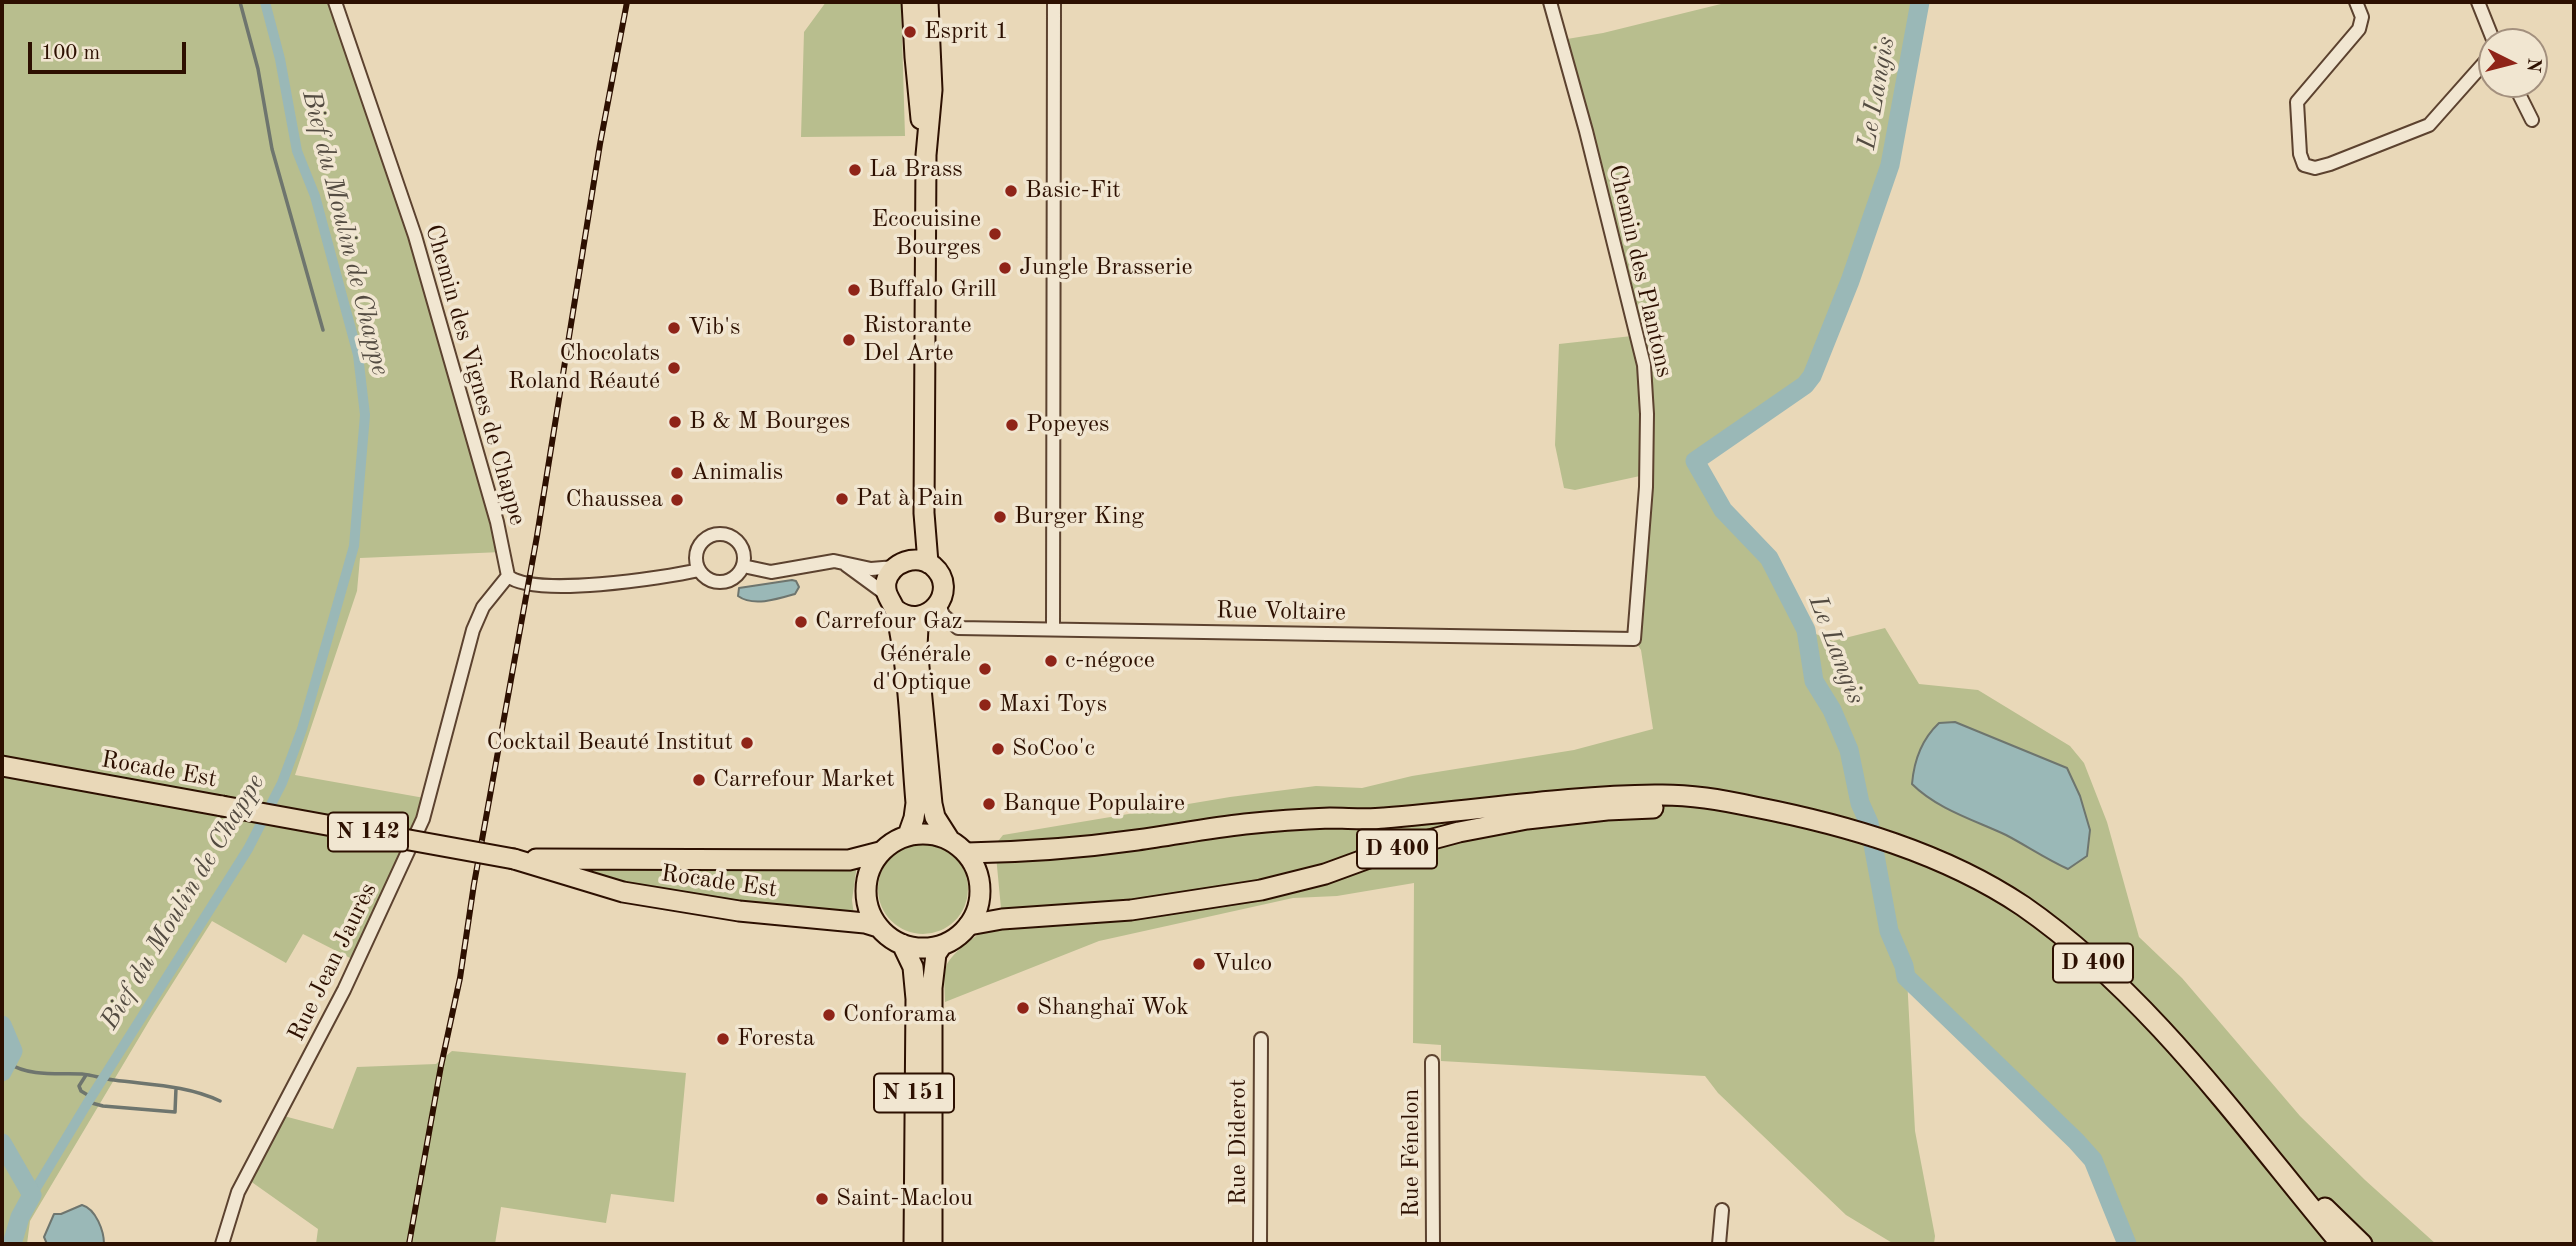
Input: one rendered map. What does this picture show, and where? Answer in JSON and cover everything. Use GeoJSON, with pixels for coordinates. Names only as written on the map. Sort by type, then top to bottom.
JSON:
{"type":"FeatureCollection","features":[{"type":"Feature","properties":{"kind":"main road"},"geometry":{"type":"LineString","coordinates":[[912,2],[918,93],[926,155]]}},
{"type":"Feature","properties":{"kind":"main road"},"geometry":{"type":"LineString","coordinates":[[908,835],[916,803],[902,644],[887,580],[911,563],[924,513],[926,155],[932,90],[928,2]]}},
{"type":"Feature","properties":{"kind":"main road"},"geometry":{"type":"LineString","coordinates":[[911,563],[938,571],[942,579],[943,592],[918,628],[917,646],[932,804],[935,817],[949,839],[967,853],[976,870],[980,888],[978,907],[969,925],[957,937],[929,948],[902,944],[878,927],[870,913],[866,889],[871,865],[880,852],[908,835],[929,833],[949,839]]}},
{"type":"Feature","properties":{"kind":"main road"},"geometry":{"type":"LineString","coordinates":[[891,603],[913,617],[933,609]]}},
{"type":"Feature","properties":{"kind":"main road","name":"Rocade Est"},"geometry":{"type":"LineString","coordinates":[[2,766],[514,859],[623,892],[739,911],[865,923],[878,927]]}},
{"type":"Feature","properties":{"kind":"main road","name":"D 400"},"geometry":{"type":"LineString","coordinates":[[967,853],[1069,847],[1245,824],[1329,818],[1382,819],[1586,797],[1659,794],[1705,797],[1798,815],[1856,831],[1897,845],[1975,879],[2021,906],[2076,948],[2130,995],[2223,1099],[2341,1244]]}},
{"type":"Feature","properties":{"kind":"main road","name":"D 400"},"geometry":{"type":"LineString","coordinates":[[969,925],[1002,919],[1131,910],[1261,890],[1325,874],[1400,848],[1459,832],[1527,819],[1607,810],[1748,806]]}},
{"type":"Feature","properties":{"kind":"main road","name":"Rocade Est"},"geometry":{"type":"LineString","coordinates":[[514,859],[849,860],[880,852]]}},
{"type":"Feature","properties":{"kind":"main road","name":"N 151"},"geometry":{"type":"LineString","coordinates":[[902,944],[913,967],[916,999],[914,1244]]}},
{"type":"Feature","properties":{"kind":"main road","name":"N 151"},"geometry":{"type":"LineString","coordinates":[[932,1244],[932,988],[936,954],[942,945]]}},
{"type":"Feature","properties":{"kind":"main road","name":"D 400"},"geometry":{"type":"LineString","coordinates":[[2249,1133],[2362,1244]]}},
{"type":"Feature","properties":{"kind":"street","name":"Chemin des Vignes de Chappe"},"geometry":{"type":"LineString","coordinates":[[335,2],[415,236],[497,522],[508,576]]}},
{"type":"Feature","properties":{"kind":"street"},"geometry":{"type":"LineString","coordinates":[[1053,629],[1054,2]]}},
{"type":"Feature","properties":{"kind":"street","name":"Chemin des Plantons"},"geometry":{"type":"LineString","coordinates":[[1550,2],[1586,131],[1644,365],[1646,487],[1634,639]]}},
{"type":"Feature","properties":{"kind":"street"},"geometry":{"type":"LineString","coordinates":[[2356,2],[2361,17],[2359,29],[2297,102],[2300,154],[2304,165],[2315,168],[2330,164],[2429,125],[2478,70]]}},
{"type":"Feature","properties":{"kind":"street"},"geometry":{"type":"LineString","coordinates":[[2478,2],[2488,28]]}},
{"type":"Feature","properties":{"kind":"street"},"geometry":{"type":"LineString","coordinates":[[2521,98],[2532,120]]}},
{"type":"Feature","properties":{"kind":"street"},"geometry":{"type":"LineString","coordinates":[[725,535],[738,543],[744,558],[743,566],[733,578],[718,582],[704,576],[699,570],[696,563],[698,547],[710,536],[725,535]]}},
{"type":"Feature","properties":{"kind":"street"},"geometry":{"type":"LineString","coordinates":[[743,566],[771,572],[834,561],[879,570],[911,563]]}},
{"type":"Feature","properties":{"kind":"street"},"geometry":{"type":"LineString","coordinates":[[845,565],[891,603]]}},
{"type":"Feature","properties":{"kind":"street"},"geometry":{"type":"LineString","coordinates":[[508,576],[515,581],[539,585],[577,585],[651,579],[699,570]]}},
{"type":"Feature","properties":{"kind":"street","name":"Rue Jean Jaurès"},"geometry":{"type":"LineString","coordinates":[[222,1244],[238,1192],[344,990],[423,819],[473,630],[492,594],[508,576]]}},
{"type":"Feature","properties":{"kind":"street","name":"Rue Voltaire"},"geometry":{"type":"LineString","coordinates":[[933,609],[958,628],[1634,639]]}},
{"type":"Feature","properties":{"kind":"street","name":"Rue Diderot"},"geometry":{"type":"LineString","coordinates":[[1260,1244],[1261,1040]]}},
{"type":"Feature","properties":{"kind":"street","name":"Rue Fénelon"},"geometry":{"type":"LineString","coordinates":[[1432,1062],[1433,1244]]}},
{"type":"Feature","properties":{"kind":"street"},"geometry":{"type":"LineString","coordinates":[[1719,1244],[1722,1210]]}},
{"type":"Feature","properties":{"kind":"green space"},"geometry":{"type":"Polygon","coordinates":[[[2,2],[335,2],[415,236],[502,552],[360,558],[357,591],[295,775],[430,799],[358,962],[303,934],[286,963],[212,921],[30,1221],[27,1244],[2,1244],[2,2]]]}},
{"type":"Feature","properties":{"kind":"green space"},"geometry":{"type":"Polygon","coordinates":[[[826,2],[901,2],[905,136],[801,137],[804,32],[826,2]]]}},
{"type":"Feature","properties":{"kind":"green space"},"geometry":{"type":"Polygon","coordinates":[[[1729,2],[1920,2],[1890,165],[1850,281],[1812,376],[1805,385],[1695,461],[1723,510],[1769,558],[1806,630],[1833,641],[1885,628],[1919,684],[1978,690],[2070,746],[2084,763],[2107,822],[2139,937],[2182,978],[2300,1116],[2436,1244],[2127,1244],[2092,1160],[2076,1141],[1907,977],[1915,1131],[1935,1236],[1934,1244],[1894,1244],[1846,1215],[1718,1093],[1705,1076],[1441,1061],[1441,1045],[1413,1043],[1414,883],[1337,896],[1293,898],[1099,941],[945,1002],[945,976],[949,961],[970,940],[1002,919],[995,845],[1003,835],[1230,797],[1316,786],[1362,788],[1412,776],[1574,750],[1653,729],[1641,650],[1634,639],[1646,389],[1561,40],[1603,33],[1729,2]]]}},
{"type":"Feature","properties":{"kind":"green space"},"geometry":{"type":"Polygon","coordinates":[[[1632,336],[1642,389],[1640,476],[1575,490],[1564,488],[1555,445],[1559,344],[1632,336]]]}},
{"type":"Feature","properties":{"kind":"green space"},"geometry":{"type":"Polygon","coordinates":[[[923,844],[940,848],[955,857],[964,872],[968,889],[964,906],[955,921],[940,930],[923,934],[906,930],[891,921],[882,906],[878,889],[882,872],[891,857],[906,848],[923,844]]]}},
{"type":"Feature","properties":{"kind":"green space"},"geometry":{"type":"Polygon","coordinates":[[[593,863],[857,865],[852,900],[854,916],[766,910],[590,878],[593,863]]]}},
{"type":"Feature","properties":{"kind":"green space"},"geometry":{"type":"Polygon","coordinates":[[[452,1051],[686,1073],[674,1202],[611,1194],[606,1223],[501,1207],[495,1244],[316,1244],[318,1229],[246,1178],[280,1115],[333,1129],[357,1067],[436,1064],[452,1051]]]}},
{"type":"Feature","properties":{"kind":"water"},"geometry":{"type":"Polygon","coordinates":[[[796,581],[799,587],[795,594],[758,602],[738,596],[739,588],[796,581]]]}},
{"type":"Feature","properties":{"kind":"water"},"geometry":{"type":"Polygon","coordinates":[[[1955,722],[2067,768],[2080,796],[2090,830],[2087,856],[2068,869],[2006,835],[1944,807],[1912,784],[1917,758],[1928,736],[1939,723],[1955,722]]]}},
{"type":"Feature","properties":{"kind":"water"},"geometry":{"type":"Polygon","coordinates":[[[82,1205],[91,1211],[98,1221],[104,1244],[47,1244],[44,1237],[54,1214],[61,1214],[82,1205]]]}},
{"type":"Feature","properties":{"kind":"waterway"},"geometry":{"type":"LineString","coordinates":[[240,2],[258,69],[272,149],[323,330]]}},
{"type":"Feature","properties":{"kind":"waterway","name":"Bief du Moulin de Chappe"},"geometry":{"type":"LineString","coordinates":[[32,1195],[248,849],[282,783],[302,729],[354,546],[365,415],[358,355],[315,196],[297,151],[280,59],[265,2]]}},
{"type":"Feature","properties":{"kind":"waterway","name":"Le Langis"},"geometry":{"type":"LineString","coordinates":[[1920,2],[1890,165],[1850,281],[1812,376],[1805,385],[1695,461],[1723,510],[1769,558],[1806,630],[1814,681],[1832,710],[1849,750],[1860,803],[1869,823],[1889,931],[1906,977],[2093,1160],[2127,1244]]}},
{"type":"Feature","properties":{"kind":"waterway"},"geometry":{"type":"LineString","coordinates":[[2,1025],[13,1051],[2,1072]]}},
{"type":"Feature","properties":{"kind":"waterway"},"geometry":{"type":"LineString","coordinates":[[8,1063],[34,1072],[82,1074],[181,1089],[220,1101]]}},
{"type":"Feature","properties":{"kind":"waterway"},"geometry":{"type":"LineString","coordinates":[[86,1075],[79,1086],[81,1091],[91,1097]]}},
{"type":"Feature","properties":{"kind":"waterway"},"geometry":{"type":"LineString","coordinates":[[88,1102],[103,1106],[175,1112],[176,1088]]}},
{"type":"Feature","properties":{"kind":"waterway","name":"Bief du Moulin de Chappe"},"geometry":{"type":"LineString","coordinates":[[2,1143],[32,1195],[20,1217],[12,1244]]}},
{"type":"Feature","properties":{"kind":"railway"},"geometry":{"type":"LineString","coordinates":[[409,1244],[460,978],[474,884],[537,536],[600,144],[627,2]]}},
{"type":"Feature","properties":{"kind":"place","name":"Esprit 1"},"geometry":{"type":"Point","coordinates":[910,32]}},
{"type":"Feature","properties":{"kind":"place","name":"La Brass"},"geometry":{"type":"Point","coordinates":[855,170]}},
{"type":"Feature","properties":{"kind":"place","name":"Basic-Fit"},"geometry":{"type":"Point","coordinates":[1011,191]}},
{"type":"Feature","properties":{"kind":"place","name":"Ecocuisine Bourges"},"geometry":{"type":"Point","coordinates":[995,234]}},
{"type":"Feature","properties":{"kind":"place","name":"Jungle Brasserie"},"geometry":{"type":"Point","coordinates":[1005,268]}},
{"type":"Feature","properties":{"kind":"place","name":"Buffalo Grill"},"geometry":{"type":"Point","coordinates":[854,290]}},
{"type":"Feature","properties":{"kind":"place","name":"Vib's"},"geometry":{"type":"Point","coordinates":[674,328]}},
{"type":"Feature","properties":{"kind":"place","name":"Ristorante Del Arte"},"geometry":{"type":"Point","coordinates":[849,340]}},
{"type":"Feature","properties":{"kind":"place","name":"Chocolats Roland Réauté"},"geometry":{"type":"Point","coordinates":[674,368]}},
{"type":"Feature","properties":{"kind":"place","name":"B & M Bourges"},"geometry":{"type":"Point","coordinates":[675,422]}},
{"type":"Feature","properties":{"kind":"place","name":"Popeyes"},"geometry":{"type":"Point","coordinates":[1012,425]}},
{"type":"Feature","properties":{"kind":"place","name":"Animalis"},"geometry":{"type":"Point","coordinates":[677,473]}},
{"type":"Feature","properties":{"kind":"place","name":"Pat à Pain"},"geometry":{"type":"Point","coordinates":[842,499]}},
{"type":"Feature","properties":{"kind":"place","name":"Chaussea"},"geometry":{"type":"Point","coordinates":[677,500]}},
{"type":"Feature","properties":{"kind":"place","name":"Burger King"},"geometry":{"type":"Point","coordinates":[1000,517]}},
{"type":"Feature","properties":{"kind":"place","name":"Carrefour Gaz"},"geometry":{"type":"Point","coordinates":[801,622]}},
{"type":"Feature","properties":{"kind":"place","name":"c-négoce"},"geometry":{"type":"Point","coordinates":[1051,661]}},
{"type":"Feature","properties":{"kind":"place","name":"Générale d'Optique"},"geometry":{"type":"Point","coordinates":[985,669]}},
{"type":"Feature","properties":{"kind":"place","name":"Maxi Toys"},"geometry":{"type":"Point","coordinates":[985,705]}},
{"type":"Feature","properties":{"kind":"place","name":"Cocktail Beauté Institut"},"geometry":{"type":"Point","coordinates":[747,743]}},
{"type":"Feature","properties":{"kind":"place","name":"SoCoo'c"},"geometry":{"type":"Point","coordinates":[998,749]}},
{"type":"Feature","properties":{"kind":"place","name":"Carrefour Market"},"geometry":{"type":"Point","coordinates":[699,780]}},
{"type":"Feature","properties":{"kind":"place","name":"Banque Populaire"},"geometry":{"type":"Point","coordinates":[989,804]}},
{"type":"Feature","properties":{"kind":"place","name":"Vulco"},"geometry":{"type":"Point","coordinates":[1199,964]}},
{"type":"Feature","properties":{"kind":"place","name":"Shanghaï Wok"},"geometry":{"type":"Point","coordinates":[1023,1008]}},
{"type":"Feature","properties":{"kind":"place","name":"Conforama"},"geometry":{"type":"Point","coordinates":[829,1015]}},
{"type":"Feature","properties":{"kind":"place","name":"Foresta"},"geometry":{"type":"Point","coordinates":[723,1039]}},
{"type":"Feature","properties":{"kind":"place","name":"Saint-Maclou"},"geometry":{"type":"Point","coordinates":[822,1199]}}]}
